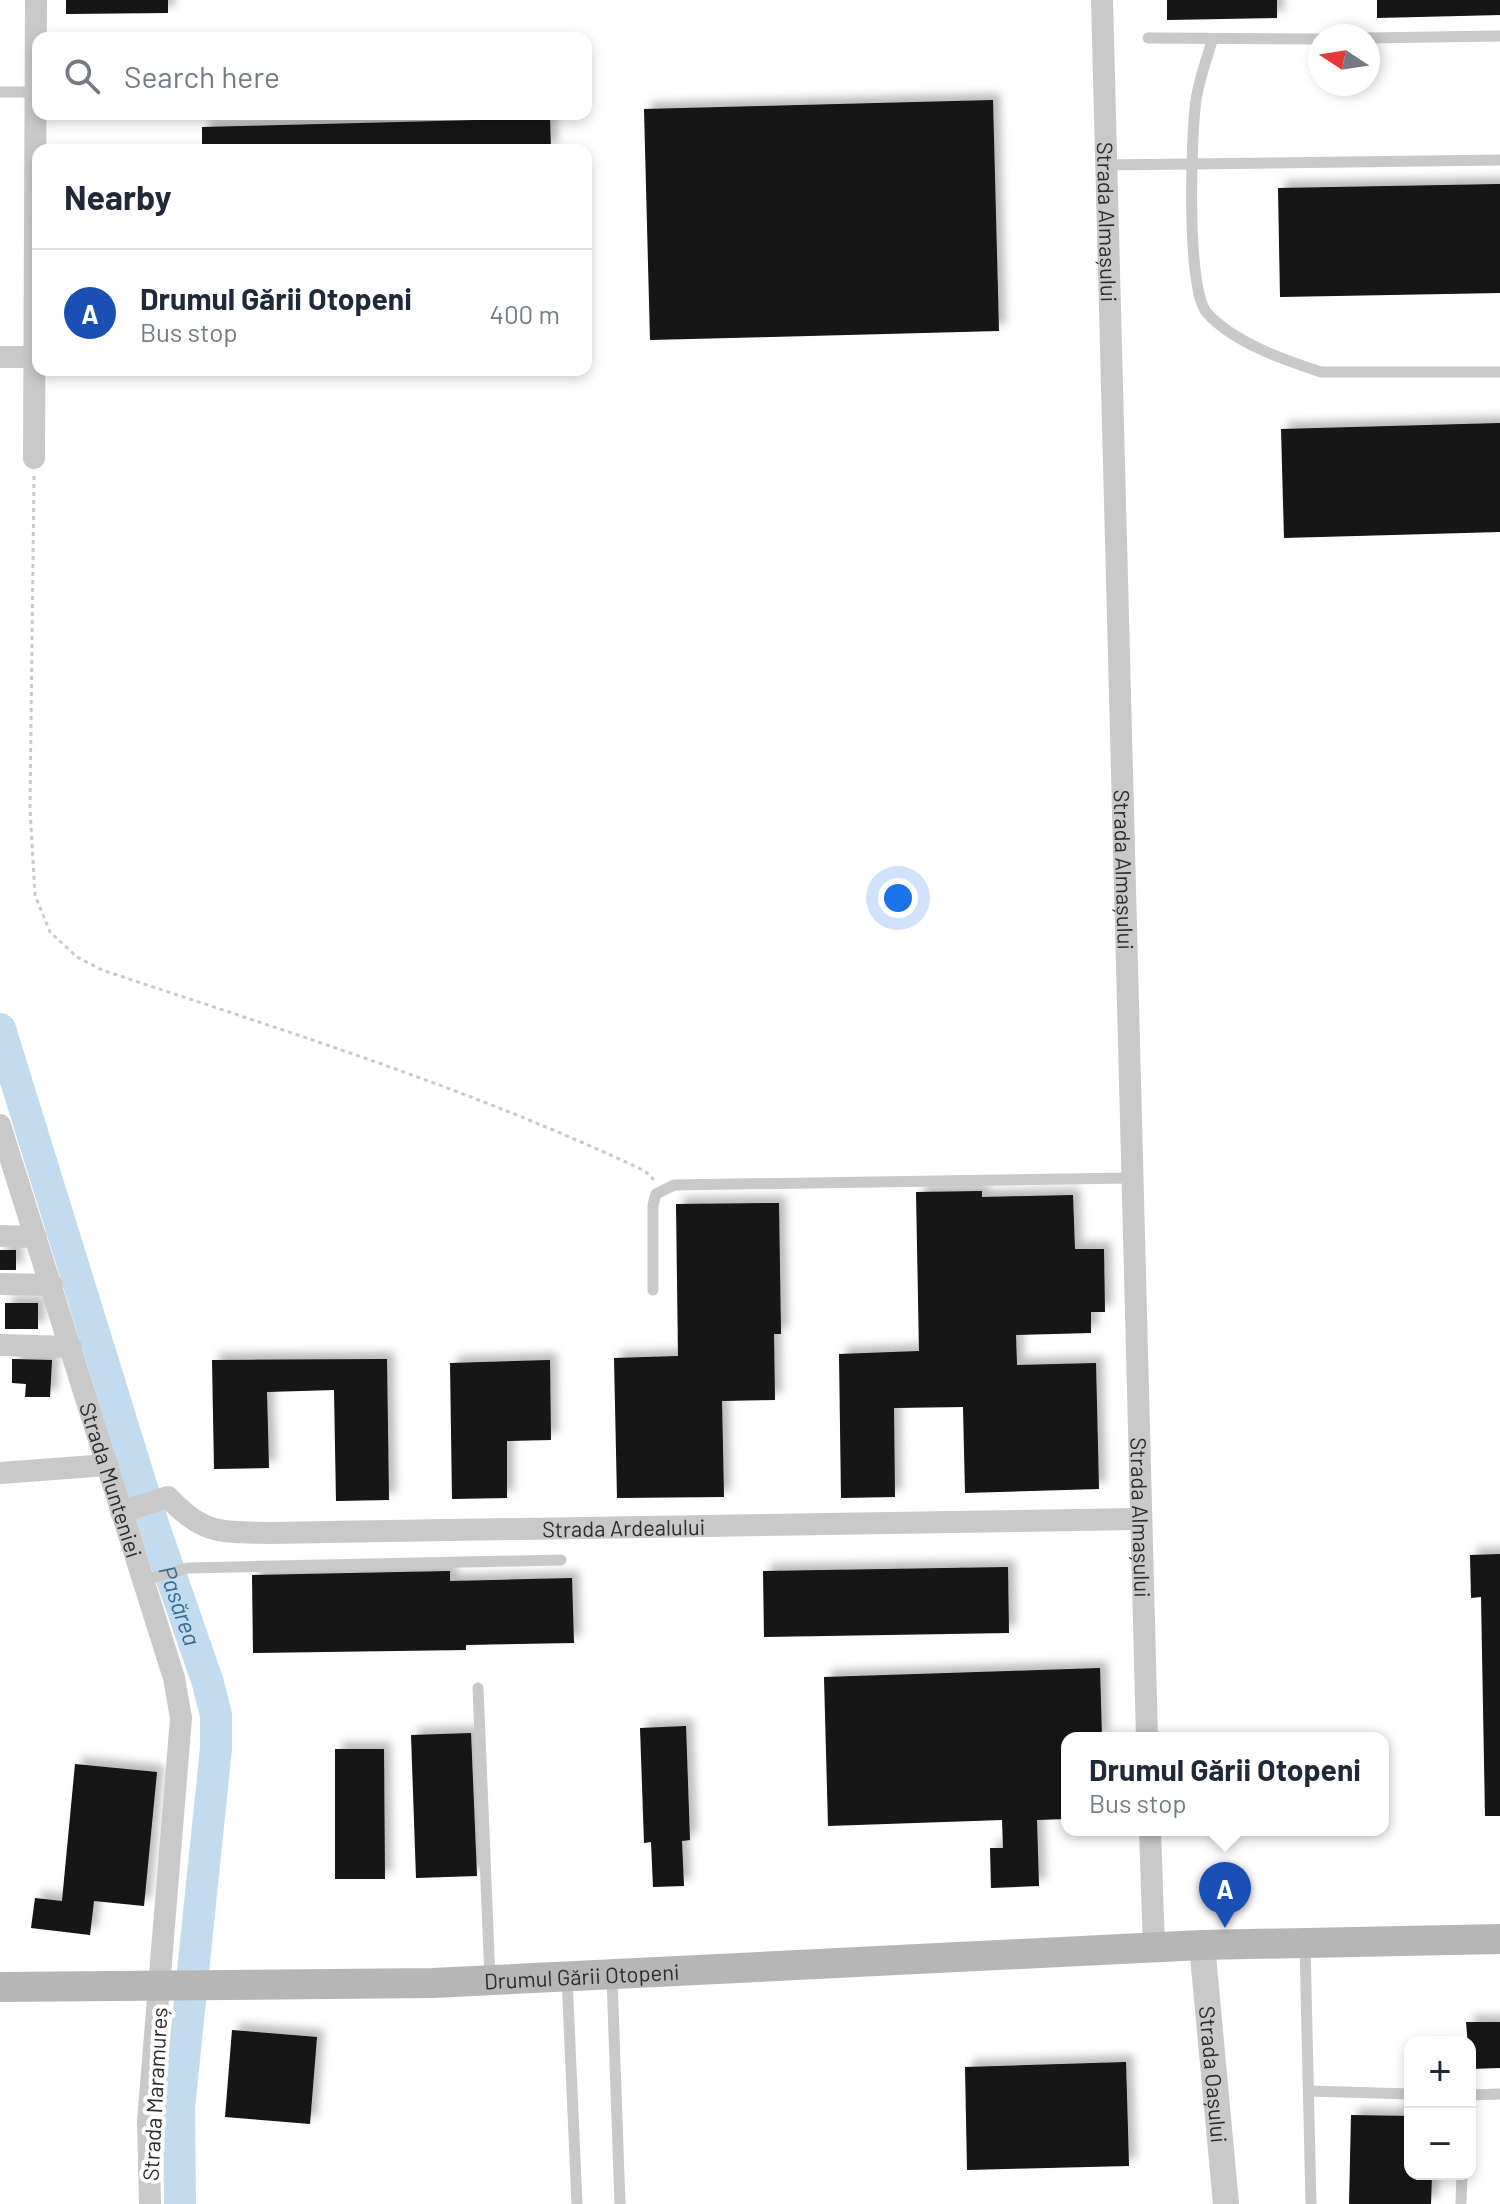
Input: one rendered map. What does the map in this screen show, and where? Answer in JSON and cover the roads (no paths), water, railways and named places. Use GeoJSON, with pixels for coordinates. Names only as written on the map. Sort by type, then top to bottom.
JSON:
{"type":"FeatureCollection","features":[{"type":"Feature","properties":{"kind":"main road","name":"Drumul Gării Otopeni"},"geometry":{"type":"LineString","coordinates":[[0,1987],[490,1980],[1202,1945],[1500,1939]]}},
{"type":"Feature","properties":{"kind":"street"},"geometry":{"type":"LineString","coordinates":[[36,0],[36,32]]}},
{"type":"Feature","properties":{"kind":"street","name":"Strada Almașului"},"geometry":{"type":"LineString","coordinates":[[1102,0],[1130,1178],[1147,1732]]}},
{"type":"Feature","properties":{"kind":"street"},"geometry":{"type":"LineString","coordinates":[[36,120],[36,144]]}},
{"type":"Feature","properties":{"kind":"street"},"geometry":{"type":"LineString","coordinates":[[0,357],[32,357]]}},
{"type":"Feature","properties":{"kind":"street"},"geometry":{"type":"LineString","coordinates":[[34,458],[35,376]]}},
{"type":"Feature","properties":{"kind":"street","name":"Strada Munteniei"},"geometry":{"type":"LineString","coordinates":[[0,1125],[107,1465],[152,1578],[174,1678],[181,1718],[160,1983]]}},
{"type":"Feature","properties":{"kind":"street"},"geometry":{"type":"LineString","coordinates":[[0,1236],[36,1237]]}},
{"type":"Feature","properties":{"kind":"street"},"geometry":{"type":"LineString","coordinates":[[0,1284],[52,1285]]}},
{"type":"Feature","properties":{"kind":"street"},"geometry":{"type":"LineString","coordinates":[[0,1345],[71,1347]]}},
{"type":"Feature","properties":{"kind":"street"},"geometry":{"type":"LineString","coordinates":[[0,1473],[107,1465]]}},
{"type":"Feature","properties":{"kind":"street","name":"Strada Ardealului"},"geometry":{"type":"LineString","coordinates":[[127,1510],[168,1497],[199,1526],[220,1532],[1139,1519]]}},
{"type":"Feature","properties":{"kind":"street"},"geometry":{"type":"LineString","coordinates":[[1150,1836],[1154,1947]]}},
{"type":"Feature","properties":{"kind":"street","name":"Strada Oașului"},"geometry":{"type":"LineString","coordinates":[[1202,1945],[1226,2204]]}},
{"type":"Feature","properties":{"kind":"street","name":"Strada Maramureș"},"geometry":{"type":"LineString","coordinates":[[150,2204],[148,2121],[160,1983]]}},
{"type":"Feature","properties":{"kind":"lane"},"geometry":{"type":"LineString","coordinates":[[1380,38],[1500,36]]}},
{"type":"Feature","properties":{"kind":"lane"},"geometry":{"type":"LineString","coordinates":[[1148,38],[1212,41],[1308,39]]}},
{"type":"Feature","properties":{"kind":"lane"},"geometry":{"type":"LineString","coordinates":[[1212,41],[1196,100],[1193,165],[1195,279],[1205,311],[1217,321],[1293,363],[1321,372],[1500,372]]}},
{"type":"Feature","properties":{"kind":"lane"},"geometry":{"type":"LineString","coordinates":[[0,92],[32,92]]}},
{"type":"Feature","properties":{"kind":"lane"},"geometry":{"type":"LineString","coordinates":[[1107,165],[1500,160]]}},
{"type":"Feature","properties":{"kind":"lane"},"geometry":{"type":"LineString","coordinates":[[653,1290],[653,1205],[656,1194],[662,1188],[674,1185],[1130,1178]]}},
{"type":"Feature","properties":{"kind":"lane"},"geometry":{"type":"LineString","coordinates":[[152,1578],[188,1568],[561,1560]]}},
{"type":"Feature","properties":{"kind":"lane"},"geometry":{"type":"LineString","coordinates":[[478,1688],[490,1980]]}},
{"type":"Feature","properties":{"kind":"lane"},"geometry":{"type":"LineString","coordinates":[[1305,1942],[1311,2204]]}},
{"type":"Feature","properties":{"kind":"lane"},"geometry":{"type":"LineString","coordinates":[[612,1974],[620,2204]]}},
{"type":"Feature","properties":{"kind":"lane"},"geometry":{"type":"LineString","coordinates":[[567,1976],[577,2204]]}},
{"type":"Feature","properties":{"kind":"lane"},"geometry":{"type":"LineString","coordinates":[[1309,2091],[1404,2094]]}},
{"type":"Feature","properties":{"kind":"lane"},"geometry":{"type":"LineString","coordinates":[[1476,2095],[1500,2094]]}},
{"type":"Feature","properties":{"kind":"lane"},"geometry":{"type":"LineString","coordinates":[[1461,2204],[1462,2180]]}},
{"type":"Feature","properties":{"kind":"waterway","name":"Pasărea"},"geometry":{"type":"LineString","coordinates":[[0,1029],[155,1530],[208,1683],[216,1715],[216,1748],[179,2108],[180,2204]]}},
{"type":"Feature","properties":{"kind":"place","name":"Drumul Gării Otopeni"},"geometry":{"type":"Point","coordinates":[1225,1928]}}]}
